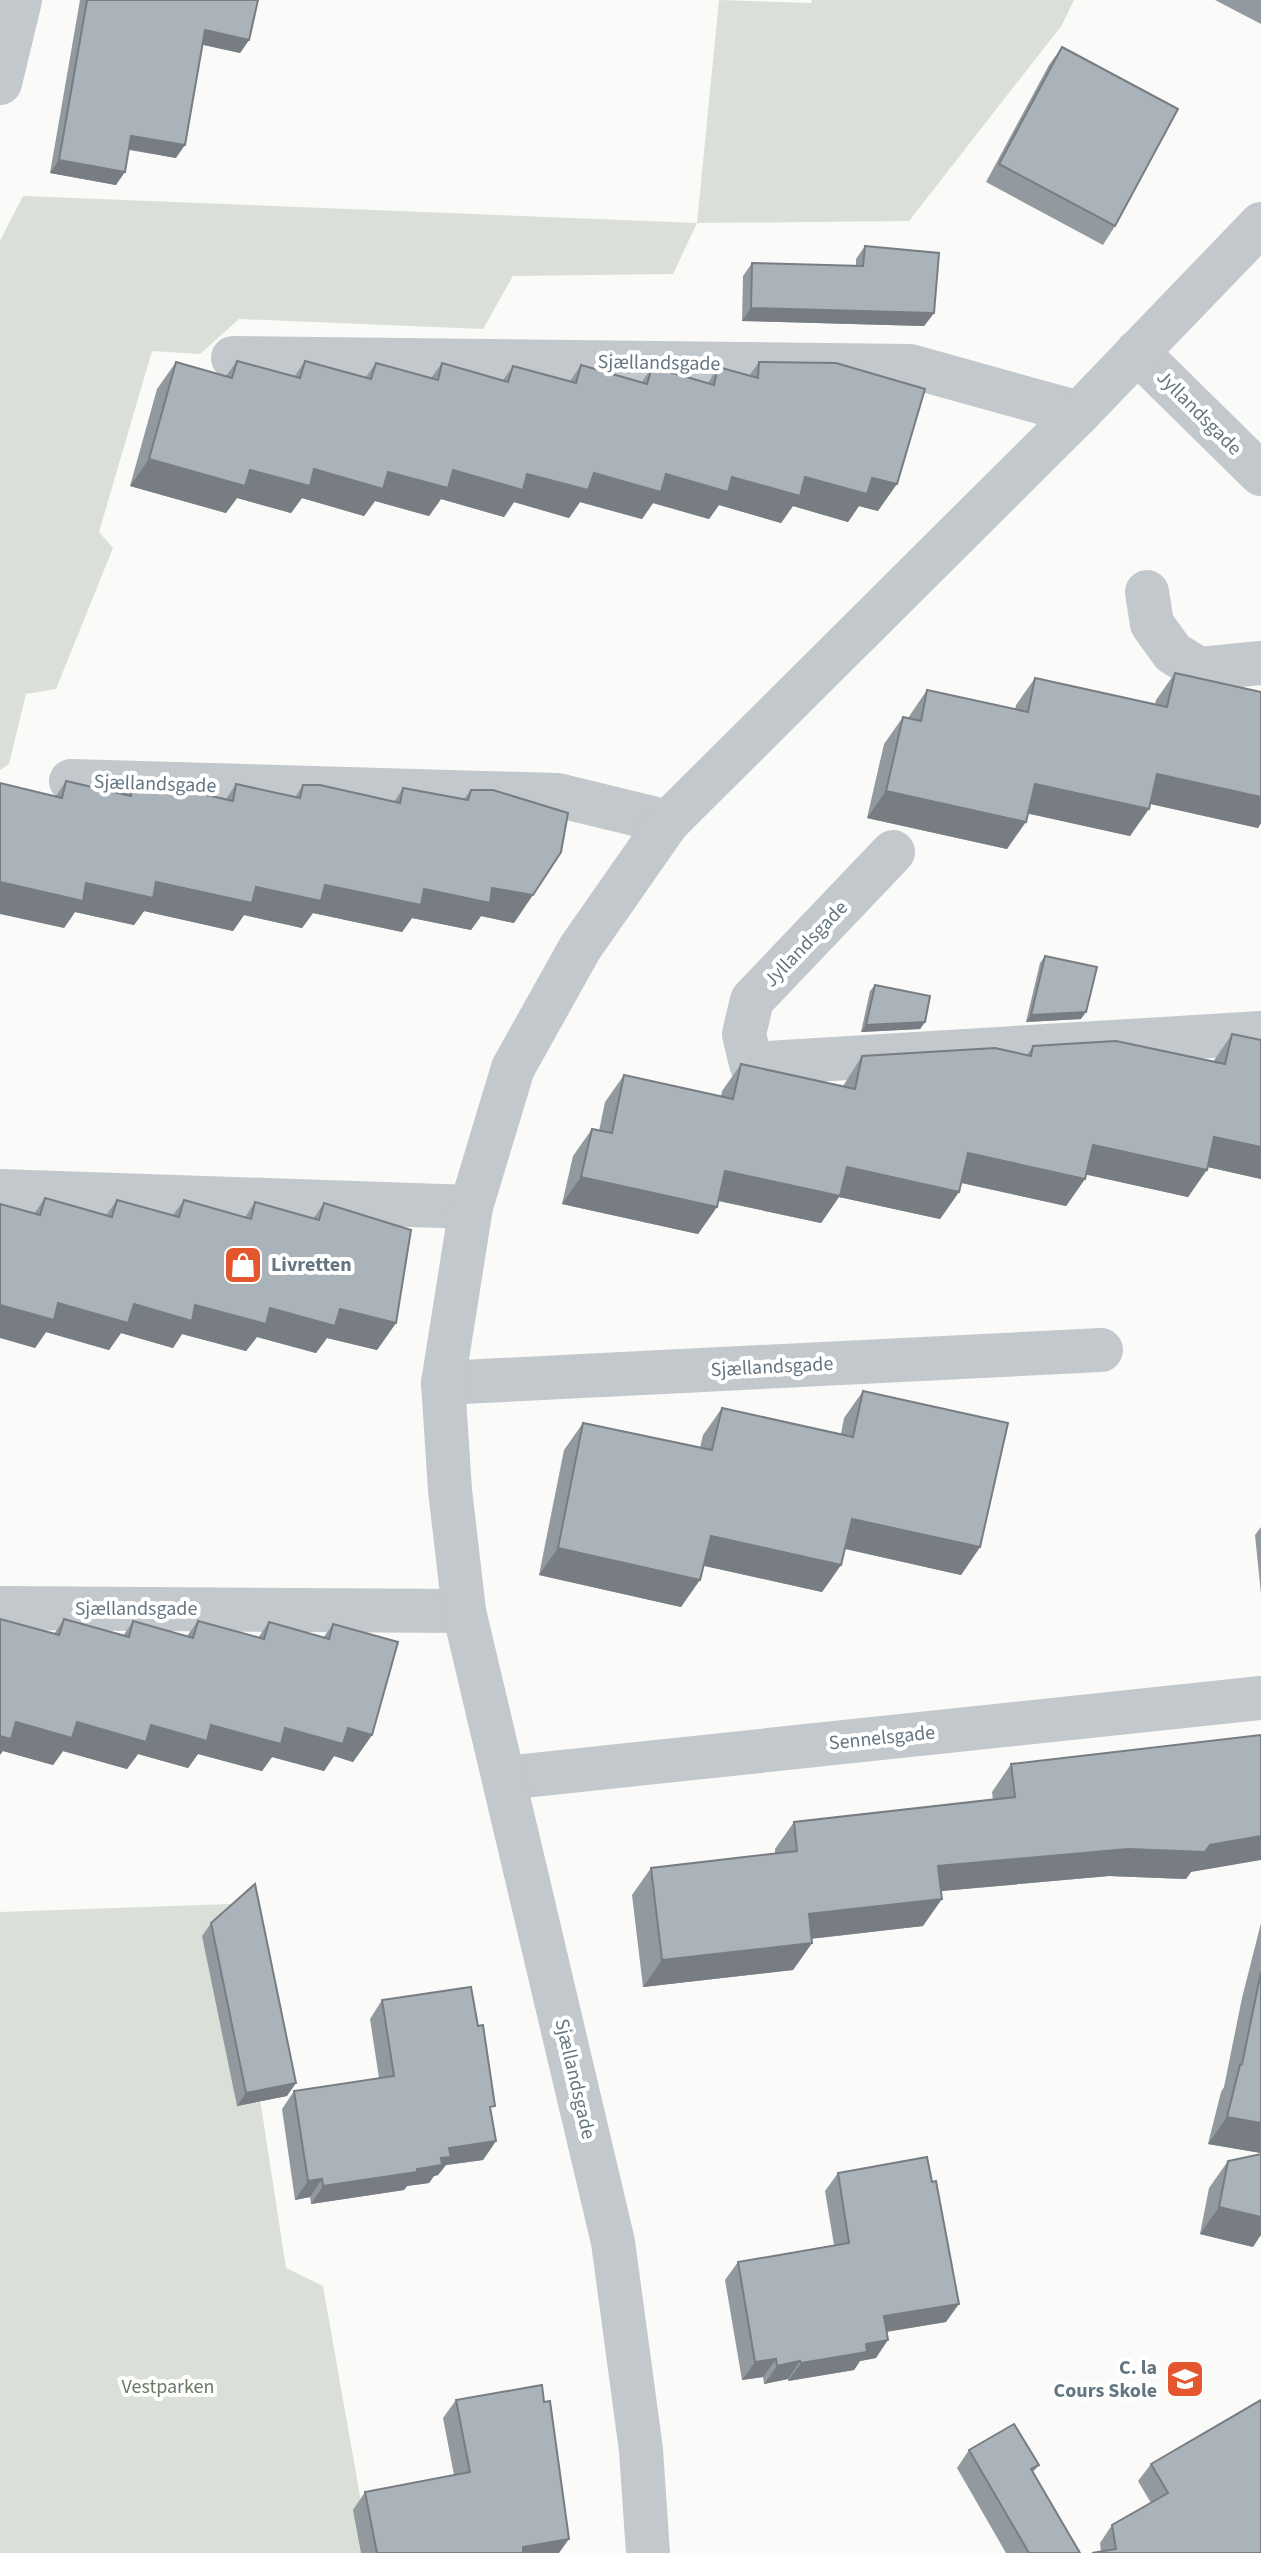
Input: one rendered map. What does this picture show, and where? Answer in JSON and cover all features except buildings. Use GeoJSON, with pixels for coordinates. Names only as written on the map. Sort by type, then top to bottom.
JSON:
{"type":"FeatureCollection","features":[{"type":"Feature","properties":{"kind":"street"},"geometry":{"type":"LineString","coordinates":[[0,83],[20,0]]}},
{"type":"Feature","properties":{"kind":"street","name":"Sjællandsgade"},"geometry":{"type":"LineString","coordinates":[[648,2553],[641,2450],[613,2242],[464,1611],[450,1490],[443,1383],[471,1207],[513,1068],[580,948],[668,822],[1079,413],[1261,224]]}},
{"type":"Feature","properties":{"kind":"street","name":"Jyllandsgade"},"geometry":{"type":"LineString","coordinates":[[1137,352],[1261,474]]}},
{"type":"Feature","properties":{"kind":"street","name":"Sjællandsgade"},"geometry":{"type":"LineString","coordinates":[[233,358],[910,366],[1079,413]]}},
{"type":"Feature","properties":{"kind":"street"},"geometry":{"type":"LineString","coordinates":[[1147,592],[1152,624],[1173,653],[1199,669],[1261,663]]}},
{"type":"Feature","properties":{"kind":"street","name":"Sjællandsgade"},"geometry":{"type":"LineString","coordinates":[[71,781],[557,795],[668,822]]}},
{"type":"Feature","properties":{"kind":"street","name":"Jyllandsgade"},"geometry":{"type":"LineString","coordinates":[[893,852],[752,1000],[744,1034],[751,1064],[1261,1033]]}},
{"type":"Feature","properties":{"kind":"street"},"geometry":{"type":"LineString","coordinates":[[0,1191],[471,1207]]}},
{"type":"Feature","properties":{"kind":"street","name":"Sjællandsgade"},"geometry":{"type":"LineString","coordinates":[[443,1383],[1101,1350]]}},
{"type":"Feature","properties":{"kind":"street","name":"Sjællandsgade"},"geometry":{"type":"LineString","coordinates":[[0,1608],[464,1611]]}},
{"type":"Feature","properties":{"kind":"street","name":"Sennelsgade"},"geometry":{"type":"LineString","coordinates":[[504,1778],[1261,1698]]}},
{"type":"Feature","properties":{"kind":"green space"},"geometry":{"type":"Polygon","coordinates":[[[719,0],[811,3],[812,0],[1074,0],[1062,25],[909,221],[697,223],[719,0]]]}},
{"type":"Feature","properties":{"kind":"green space"},"geometry":{"type":"Polygon","coordinates":[[[23,196],[697,223],[673,274],[513,276],[483,329],[239,319],[200,354],[152,351],[99,532],[113,548],[56,689],[26,694],[9,764],[0,770],[0,241],[23,196]]]}},
{"type":"Feature","properties":{"kind":"green space","name":"Vestparken"},"geometry":{"type":"Polygon","coordinates":[[[230,1904],[286,2268],[323,2286],[370,2553],[0,2553],[0,1912],[230,1904]]]}},
{"type":"Feature","properties":{"kind":"place","name":"Livretten"},"geometry":{"type":"Point","coordinates":[243,1265]}},
{"type":"Feature","properties":{"kind":"place","name":"C. la Cours Skole"},"geometry":{"type":"Point","coordinates":[1185,2379]}}]}
